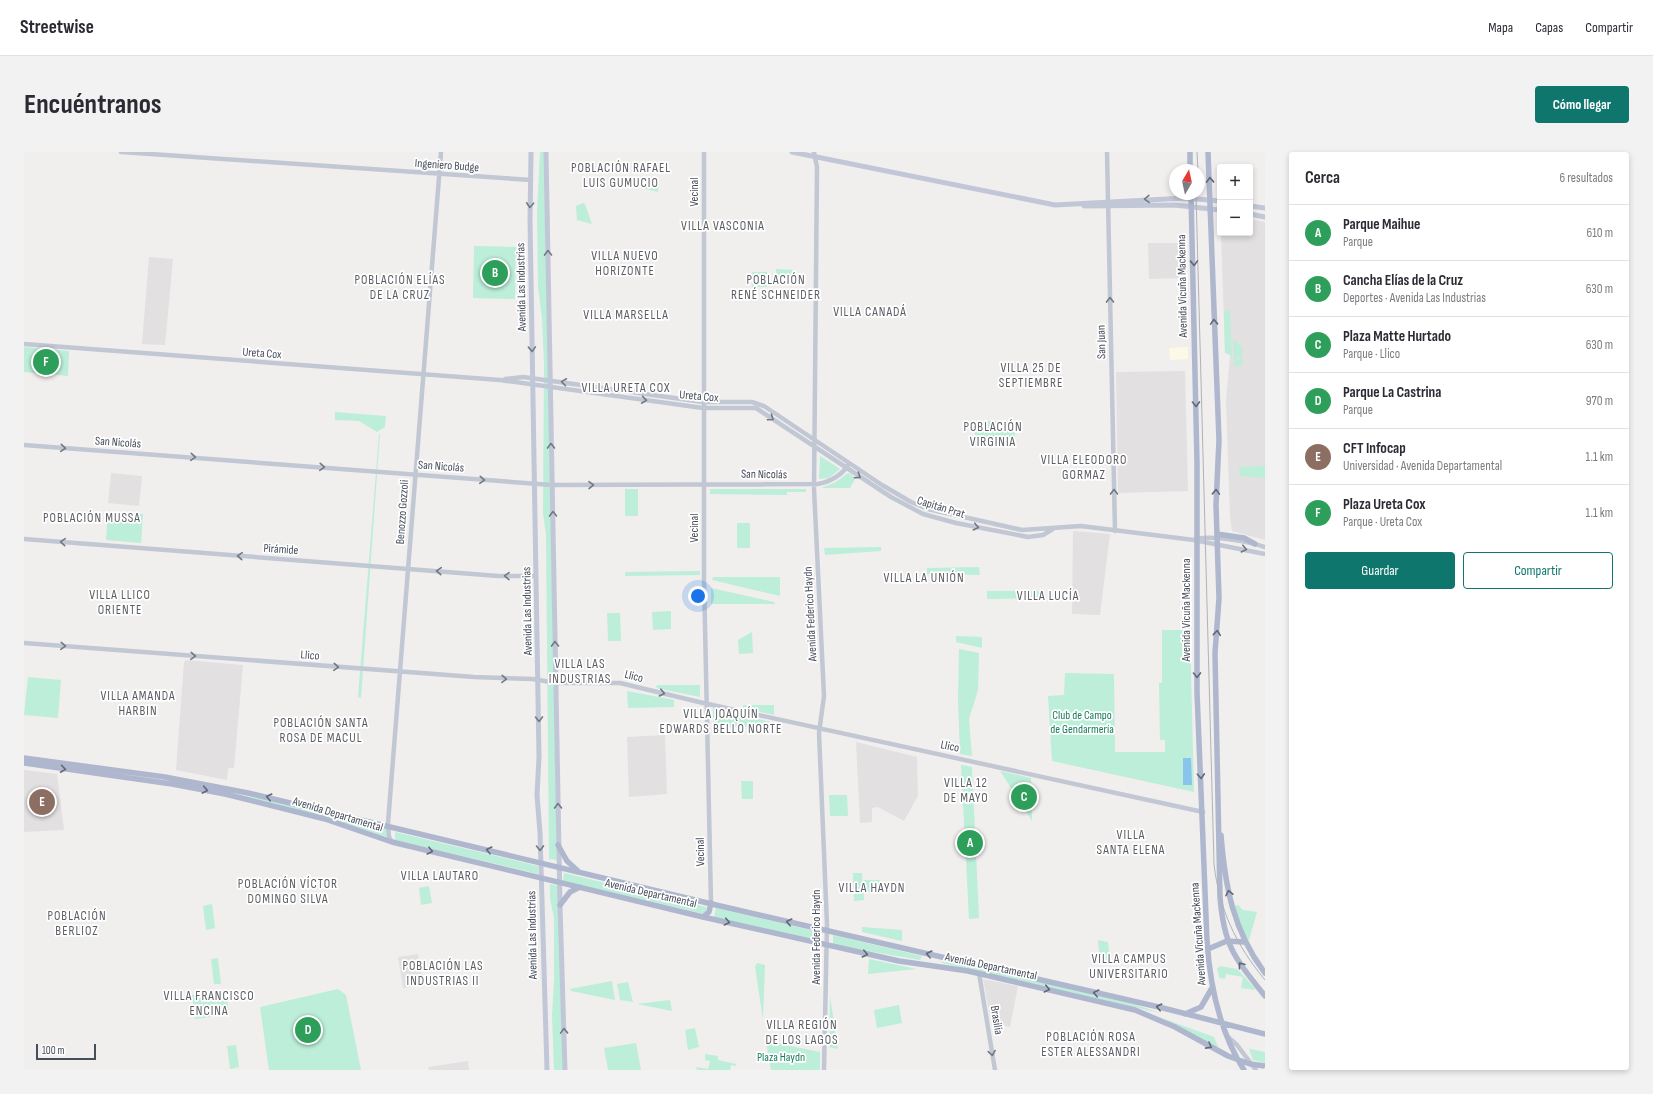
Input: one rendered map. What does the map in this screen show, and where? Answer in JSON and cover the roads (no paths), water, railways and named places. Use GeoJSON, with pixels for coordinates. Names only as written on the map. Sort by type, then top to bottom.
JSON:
{"type":"FeatureCollection","features":[{"type":"Feature","properties":{"kind":"main road","name":"Avenida Las Industrias"},"geometry":{"type":"LineString","coordinates":[[531,152],[530,220],[534,379],[534,483],[539,757],[537,795],[541,863],[547,1070]]}},
{"type":"Feature","properties":{"kind":"main road"},"geometry":{"type":"LineString","coordinates":[[546,152],[558,845],[565,1070]]}},
{"type":"Feature","properties":{"kind":"main road"},"geometry":{"type":"LineString","coordinates":[[792,152],[814,154],[1050,204],[1174,204],[1217,210]]}},
{"type":"Feature","properties":{"kind":"main road"},"geometry":{"type":"LineString","coordinates":[[1190,152],[1190,164]]}},
{"type":"Feature","properties":{"kind":"main road","name":"Avenida Vicuña Mackenna"},"geometry":{"type":"LineString","coordinates":[[1208,152],[1208,199],[1211,209],[1219,440],[1216,495],[1219,605],[1215,662],[1220,897],[1222,923],[1227,941],[1236,959],[1265,996]]}},
{"type":"Feature","properties":{"kind":"main road"},"geometry":{"type":"LineString","coordinates":[[1109,204],[1169,198]]}},
{"type":"Feature","properties":{"kind":"main road"},"geometry":{"type":"LineString","coordinates":[[1205,198],[1217,200]]}},
{"type":"Feature","properties":{"kind":"main road","name":"Avenida Vicuña Mackenna"},"geometry":{"type":"LineString","coordinates":[[1191,200],[1194,288],[1197,692],[1208,949],[1212,988],[1222,1024],[1244,1070]]}},
{"type":"Feature","properties":{"kind":"main road"},"geometry":{"type":"LineString","coordinates":[[1253,206],[1265,208]]}},
{"type":"Feature","properties":{"kind":"main road"},"geometry":{"type":"LineString","coordinates":[[1253,215],[1265,217]]}},
{"type":"Feature","properties":{"kind":"main road"},"geometry":{"type":"LineString","coordinates":[[1217,539],[1244,538],[1255,544]]}},
{"type":"Feature","properties":{"kind":"main road","name":"Avenida Departamental"},"geometry":{"type":"LineString","coordinates":[[24,758],[208,784],[1265,1034]]}},
{"type":"Feature","properties":{"kind":"main road","name":"Avenida Departamental"},"geometry":{"type":"LineString","coordinates":[[24,763],[172,784],[224,794],[325,819],[392,842],[703,917],[899,962],[948,967],[979,973],[1135,1010],[1175,1027],[1220,1052],[1238,1060],[1250,1064],[1265,1066]]}},
{"type":"Feature","properties":{"kind":"main road","name":"Avenida Vicuña Mackenna"},"geometry":{"type":"LineString","coordinates":[[1218,785],[1223,859],[1228,889],[1237,923],[1244,942],[1265,973]]}},
{"type":"Feature","properties":{"kind":"main road"},"geometry":{"type":"LineString","coordinates":[[558,845],[568,861],[580,872]]}},
{"type":"Feature","properties":{"kind":"main road"},"geometry":{"type":"LineString","coordinates":[[560,905],[570,892],[580,887]]}},
{"type":"Feature","properties":{"kind":"main road"},"geometry":{"type":"LineString","coordinates":[[703,917],[709,912],[711,904]]}},
{"type":"Feature","properties":{"kind":"main road"},"geometry":{"type":"LineString","coordinates":[[1208,949],[1227,941],[1244,942]]}},
{"type":"Feature","properties":{"kind":"main road"},"geometry":{"type":"LineString","coordinates":[[1184,1014],[1201,1007],[1208,998],[1212,988]]}},
{"type":"Feature","properties":{"kind":"street","name":"Ingeniero Budge"},"geometry":{"type":"LineString","coordinates":[[121,152],[439,175],[531,180]]}},
{"type":"Feature","properties":{"kind":"street","name":"Benozzo Gozzoli"},"geometry":{"type":"LineString","coordinates":[[392,842],[389,835],[389,826],[441,152]]}},
{"type":"Feature","properties":{"kind":"street","name":"Vecinal"},"geometry":{"type":"LineString","coordinates":[[704,152],[704,483],[706,703],[711,904]]}},
{"type":"Feature","properties":{"kind":"street","name":"San Juan"},"geometry":{"type":"LineString","coordinates":[[1107,152],[1115,531]]}},
{"type":"Feature","properties":{"kind":"street","name":"Avenida Federico Haydn"},"geometry":{"type":"LineString","coordinates":[[814,154],[817,167],[814,484],[824,700],[820,728],[827,931],[824,1070]]}},
{"type":"Feature","properties":{"kind":"street","name":"Ureta Cox"},"geometry":{"type":"LineString","coordinates":[[24,344],[500,380],[704,408],[758,409],[814,447]]}},
{"type":"Feature","properties":{"kind":"street","name":"Ureta Cox"},"geometry":{"type":"LineString","coordinates":[[500,380],[518,377],[550,380],[704,402],[759,403],[814,440]]}},
{"type":"Feature","properties":{"kind":"street","name":"Capitán Prat"},"geometry":{"type":"LineString","coordinates":[[814,440],[905,499],[928,509],[1022,530],[1053,529],[1077,526],[1196,540],[1217,539],[1264,554]]}},
{"type":"Feature","properties":{"kind":"street","name":"San Nicolás"},"geometry":{"type":"LineString","coordinates":[[24,445],[552,485],[704,483],[814,484],[826,482],[846,468],[849,463]]}},
{"type":"Feature","properties":{"kind":"street","name":"Capitán Prat"},"geometry":{"type":"LineString","coordinates":[[814,447],[904,505],[936,518],[1028,536],[1043,535],[1053,529]]}},
{"type":"Feature","properties":{"kind":"street","name":"Pirámide"},"geometry":{"type":"LineString","coordinates":[[24,539],[498,576],[536,576]]}},
{"type":"Feature","properties":{"kind":"street"},"geometry":{"type":"LineString","coordinates":[[1255,544],[1265,547],[1264,554]]}},
{"type":"Feature","properties":{"kind":"street","name":"Llico"},"geometry":{"type":"LineString","coordinates":[[24,643],[400,672],[538,680],[556,683],[620,682],[706,703],[1203,812]]}},
{"type":"Feature","properties":{"kind":"street","name":"Brasilia"},"geometry":{"type":"LineString","coordinates":[[979,973],[995,1070]]}},
{"type":"Feature","properties":{"kind":"street"},"geometry":{"type":"LineString","coordinates":[[1228,1037],[1237,1045],[1256,1070]]}},
{"type":"Feature","properties":{"kind":"water"},"geometry":{"type":"Polygon","coordinates":[[[1183,758],[1191,758],[1192,785],[1183,785],[1183,758]]]}},
{"type":"Feature","properties":{"kind":"railway"},"geometry":{"type":"LineString","coordinates":[[1197,152],[1198,164]]}},
{"type":"Feature","properties":{"kind":"railway"},"geometry":{"type":"LineString","coordinates":[[1196,200],[1214,864],[1220,896],[1230,926],[1237,940],[1265,980]]}},
{"type":"Feature","properties":{"kind":"place","name":"Cancha Elías de la Cruz"},"geometry":{"type":"Point","coordinates":[495,273]}},
{"type":"Feature","properties":{"kind":"place","name":"Plaza Ureta Cox"},"geometry":{"type":"Point","coordinates":[46,362]}},
{"type":"Feature","properties":{"kind":"place","name":"Plaza Matte Hurtado"},"geometry":{"type":"Point","coordinates":[1024,797]}},
{"type":"Feature","properties":{"kind":"place","name":"CFT Infocap"},"geometry":{"type":"Point","coordinates":[42,802]}},
{"type":"Feature","properties":{"kind":"place","name":"Parque Maihue"},"geometry":{"type":"Point","coordinates":[970,843]}},
{"type":"Feature","properties":{"kind":"place","name":"Parque La Castrina"},"geometry":{"type":"Point","coordinates":[308,1030]}},
{"type":"Feature","properties":{"kind":"district","name":"POBLACIÓN RAFAEL LUIS GUMUCIO"},"geometry":{"type":"Point","coordinates":[621,174]}},
{"type":"Feature","properties":{"kind":"district","name":"VILLA VASCONIA"},"geometry":{"type":"Point","coordinates":[723,225]}},
{"type":"Feature","properties":{"kind":"district","name":"VILLA NUEVO HORIZONTE"},"geometry":{"type":"Point","coordinates":[625,262]}},
{"type":"Feature","properties":{"kind":"district","name":"POBLACIÓN ELÍAS DE LA CRUZ"},"geometry":{"type":"Point","coordinates":[400,286]}},
{"type":"Feature","properties":{"kind":"district","name":"POBLACIÓN RENÉ SCHNEIDER"},"geometry":{"type":"Point","coordinates":[776,286]}},
{"type":"Feature","properties":{"kind":"district","name":"VILLA CANADÁ"},"geometry":{"type":"Point","coordinates":[870,311]}},
{"type":"Feature","properties":{"kind":"district","name":"VILLA MARSELLA"},"geometry":{"type":"Point","coordinates":[626,314]}},
{"type":"Feature","properties":{"kind":"district","name":"VILLA 25 DE SEPTIEMBRE"},"geometry":{"type":"Point","coordinates":[1031,374]}},
{"type":"Feature","properties":{"kind":"district","name":"VILLA URETA COX"},"geometry":{"type":"Point","coordinates":[626,387]}},
{"type":"Feature","properties":{"kind":"district","name":"POBLACIÓN VIRGINIA"},"geometry":{"type":"Point","coordinates":[993,434]}},
{"type":"Feature","properties":{"kind":"district","name":"VILLA ELEODORO GORMAZ"},"geometry":{"type":"Point","coordinates":[1084,466]}},
{"type":"Feature","properties":{"kind":"district","name":"POBLACIÓN MUSSA"},"geometry":{"type":"Point","coordinates":[92,517]}},
{"type":"Feature","properties":{"kind":"district","name":"VILLA LA UNIÓN"},"geometry":{"type":"Point","coordinates":[924,577]}},
{"type":"Feature","properties":{"kind":"district","name":"VILLA LUCÍA"},"geometry":{"type":"Point","coordinates":[1048,595]}},
{"type":"Feature","properties":{"kind":"district","name":"VILLA LLICO ORIENTE"},"geometry":{"type":"Point","coordinates":[120,602]}},
{"type":"Feature","properties":{"kind":"district","name":"VILLA LAS INDUSTRIAS"},"geometry":{"type":"Point","coordinates":[580,670]}},
{"type":"Feature","properties":{"kind":"district","name":"VILLA AMANDA HARBIN"},"geometry":{"type":"Point","coordinates":[138,702]}},
{"type":"Feature","properties":{"kind":"district","name":"VILLA JOAQUÍN EDWARDS BELLO NORTE"},"geometry":{"type":"Point","coordinates":[721,720]}},
{"type":"Feature","properties":{"kind":"district","name":"POBLACIÓN SANTA ROSA DE MACUL"},"geometry":{"type":"Point","coordinates":[321,730]}},
{"type":"Feature","properties":{"kind":"district","name":"VILLA 12 DE MAYO"},"geometry":{"type":"Point","coordinates":[966,790]}},
{"type":"Feature","properties":{"kind":"district","name":"VILLA SANTA ELENA"},"geometry":{"type":"Point","coordinates":[1131,842]}},
{"type":"Feature","properties":{"kind":"district","name":"VILLA LAUTARO"},"geometry":{"type":"Point","coordinates":[440,875]}},
{"type":"Feature","properties":{"kind":"district","name":"VILLA HAYDN"},"geometry":{"type":"Point","coordinates":[872,887]}},
{"type":"Feature","properties":{"kind":"district","name":"POBLACIÓN VÍCTOR DOMINGO SILVA"},"geometry":{"type":"Point","coordinates":[288,890]}},
{"type":"Feature","properties":{"kind":"district","name":"POBLACIÓN BERLIOZ"},"geometry":{"type":"Point","coordinates":[77,922]}},
{"type":"Feature","properties":{"kind":"district","name":"VILLA CAMPUS UNIVERSITARIO"},"geometry":{"type":"Point","coordinates":[1129,966]}},
{"type":"Feature","properties":{"kind":"district","name":"POBLACIÓN LAS INDUSTRIAS II"},"geometry":{"type":"Point","coordinates":[443,972]}},
{"type":"Feature","properties":{"kind":"district","name":"VILLA FRANCISCO ENCINA"},"geometry":{"type":"Point","coordinates":[209,1002]}},
{"type":"Feature","properties":{"kind":"district","name":"VILLA REGIÓN DE LOS LAGOS"},"geometry":{"type":"Point","coordinates":[802,1032]}},
{"type":"Feature","properties":{"kind":"district","name":"POBLACIÓN ROSA ESTER ALESSANDRI"},"geometry":{"type":"Point","coordinates":[1091,1044]}},
{"type":"Feature","properties":{"kind":"park label","name":"Club de Campo de Gendarmería"},"geometry":{"type":"Point","coordinates":[1082,722]}},
{"type":"Feature","properties":{"kind":"park label","name":"Plaza Haydn"},"geometry":{"type":"Point","coordinates":[781,1057]}}]}
